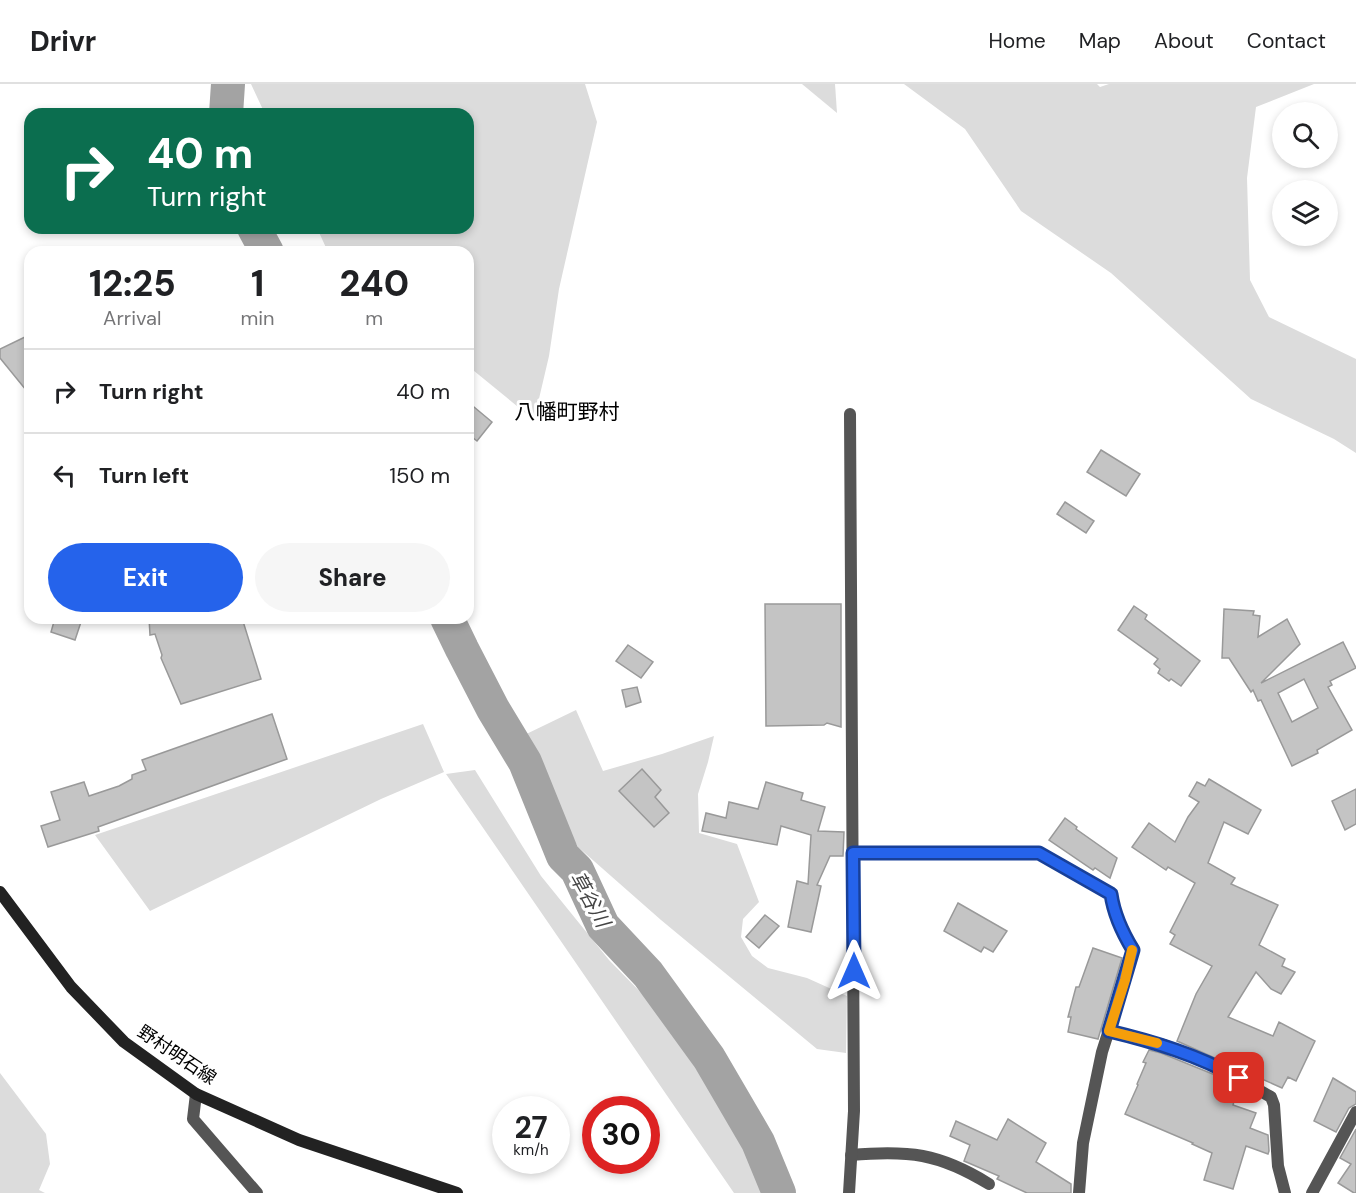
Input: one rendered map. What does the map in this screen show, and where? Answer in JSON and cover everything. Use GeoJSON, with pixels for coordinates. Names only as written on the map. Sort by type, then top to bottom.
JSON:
{"type":"FeatureCollection","features":[{"type":"Feature","properties":{"kind":"main road","name":"野村明石線"},"geometry":{"type":"LineString","coordinates":[[0,892],[71,987],[124,1042],[196,1094],[299,1140],[457,1193]]}},
{"type":"Feature","properties":{"kind":"street"},"geometry":{"type":"LineString","coordinates":[[849,1193],[854,1111],[850,414]]}},
{"type":"Feature","properties":{"kind":"street"},"geometry":{"type":"LineString","coordinates":[[853,853],[1039,853],[1111,894],[1120,927],[1133,950],[1102,1052],[1083,1143],[1078,1193]]}},
{"type":"Feature","properties":{"kind":"street"},"geometry":{"type":"LineString","coordinates":[[1109,1031],[1164,1044],[1224,1070],[1271,1097],[1274,1105],[1278,1166],[1285,1193]]}},
{"type":"Feature","properties":{"kind":"street"},"geometry":{"type":"LineString","coordinates":[[196,1094],[193,1119],[257,1193]]}},
{"type":"Feature","properties":{"kind":"street"},"geometry":{"type":"LineString","coordinates":[[1312,1193],[1356,1112]]}},
{"type":"Feature","properties":{"kind":"street"},"geometry":{"type":"LineString","coordinates":[[851,1155],[880,1152],[923,1155],[939,1159],[989,1184]]}},
{"type":"Feature","properties":{"kind":"shaded area"},"geometry":{"type":"Polygon","coordinates":[[[251,84],[585,84],[597,122],[559,289],[549,356],[534,420],[474,371],[474,246],[325,246],[320,234],[474,234],[474,108],[262,108],[251,84]]]}},
{"type":"Feature","properties":{"kind":"shaded area"},"geometry":{"type":"Polygon","coordinates":[[[802,84],[835,84],[837,113],[802,84]]]}},
{"type":"Feature","properties":{"kind":"shaded area"},"geometry":{"type":"Polygon","coordinates":[[[904,84],[1097,84],[1100,87],[1109,84],[1314,84],[1256,107],[1247,178],[1250,280],[1269,317],[1356,359],[1356,453],[1334,439],[1251,399],[1111,273],[1021,211],[965,129],[904,84]]]}},
{"type":"Feature","properties":{"kind":"shaded area"},"geometry":{"type":"Polygon","coordinates":[[[576,710],[603,771],[714,736],[698,794],[699,833],[737,844],[759,902],[743,919],[741,937],[752,956],[768,968],[807,978],[847,996],[846,1053],[817,1049],[661,920],[578,847],[516,739],[576,710]]]}},
{"type":"Feature","properties":{"kind":"shaded area"},"geometry":{"type":"Polygon","coordinates":[[[423,724],[444,772],[381,799],[150,911],[95,835],[423,724]]]}},
{"type":"Feature","properties":{"kind":"shaded area"},"geometry":{"type":"Polygon","coordinates":[[[475,770],[541,876],[609,960],[656,1008],[765,1173],[766,1193],[734,1193],[446,774],[475,770]]]}},
{"type":"Feature","properties":{"kind":"shaded area"},"geometry":{"type":"Polygon","coordinates":[[[0,1073],[46,1134],[50,1164],[39,1190],[45,1193],[0,1193],[0,1073]]]}},
{"type":"Feature","properties":{"kind":"building"},"geometry":{"type":"Polygon","coordinates":[[[24,337],[24,388],[0,358],[0,349],[24,337]]]}},
{"type":"Feature","properties":{"kind":"building"},"geometry":{"type":"Polygon","coordinates":[[[474,407],[492,422],[477,441],[474,439],[474,407]]]}},
{"type":"Feature","properties":{"kind":"building"},"geometry":{"type":"Polygon","coordinates":[[[1101,450],[1140,474],[1126,496],[1087,472],[1101,450]]]}},
{"type":"Feature","properties":{"kind":"building"},"geometry":{"type":"Polygon","coordinates":[[[1065,502],[1094,521],[1086,533],[1057,514],[1065,502]]]}},
{"type":"Feature","properties":{"kind":"building"},"geometry":{"type":"Polygon","coordinates":[[[765,604],[841,604],[841,727],[827,723],[824,725],[766,726],[765,604]]]}},
{"type":"Feature","properties":{"kind":"building"},"geometry":{"type":"Polygon","coordinates":[[[1134,606],[1147,615],[1145,619],[1200,661],[1181,686],[1158,673],[1160,669],[1154,664],[1158,659],[1118,630],[1134,606]]]}},
{"type":"Feature","properties":{"kind":"building"},"geometry":{"type":"Polygon","coordinates":[[[1224,609],[1254,611],[1253,615],[1260,616],[1258,637],[1287,619],[1300,644],[1261,683],[1343,642],[1356,668],[1330,681],[1332,685],[1328,687],[1352,730],[1317,750],[1318,753],[1292,766],[1261,700],[1258,701],[1253,690],[1251,692],[1229,658],[1222,658],[1224,609]],[[1304,679],[1278,693],[1292,722],[1318,708],[1304,679]]]}},
{"type":"Feature","properties":{"kind":"building"},"geometry":{"type":"Polygon","coordinates":[[[53,624],[80,624],[75,640],[51,632],[53,624]]]}},
{"type":"Feature","properties":{"kind":"building"},"geometry":{"type":"Polygon","coordinates":[[[149,624],[244,624],[261,679],[181,704],[161,658],[155,634],[150,635],[149,624]]]}},
{"type":"Feature","properties":{"kind":"building"},"geometry":{"type":"Polygon","coordinates":[[[628,645],[653,662],[641,678],[616,661],[628,645]]]}},
{"type":"Feature","properties":{"kind":"building"},"geometry":{"type":"Polygon","coordinates":[[[637,687],[641,702],[626,707],[622,690],[637,687]]]}},
{"type":"Feature","properties":{"kind":"building"},"geometry":{"type":"Polygon","coordinates":[[[272,714],[287,759],[98,827],[99,831],[48,847],[41,826],[60,820],[51,792],[84,782],[89,796],[119,786],[132,779],[132,775],[146,770],[142,760],[272,714]]]}},
{"type":"Feature","properties":{"kind":"building"},"geometry":{"type":"Polygon","coordinates":[[[642,769],[661,790],[655,797],[669,813],[654,827],[619,791],[642,769]]]}},
{"type":"Feature","properties":{"kind":"building"},"geometry":{"type":"Polygon","coordinates":[[[1209,779],[1261,810],[1248,834],[1224,822],[1208,863],[1235,878],[1231,884],[1278,905],[1259,945],[1285,959],[1282,966],[1295,972],[1281,994],[1271,989],[1256,972],[1228,1017],[1273,1036],[1279,1022],[1315,1041],[1296,1081],[1288,1077],[1282,1088],[1177,1041],[1196,994],[1212,966],[1170,944],[1175,935],[1170,932],[1195,883],[1168,867],[1166,870],[1132,847],[1149,823],[1175,842],[1199,802],[1189,796],[1197,782],[1205,786],[1209,779]]]}},
{"type":"Feature","properties":{"kind":"building"},"geometry":{"type":"Polygon","coordinates":[[[766,782],[803,793],[801,800],[825,807],[818,831],[844,832],[843,856],[830,856],[817,885],[821,886],[811,932],[788,927],[797,881],[808,884],[811,835],[781,826],[777,845],[702,831],[706,813],[726,818],[729,802],[758,809],[766,782]]]}},
{"type":"Feature","properties":{"kind":"building"},"geometry":{"type":"Polygon","coordinates":[[[1356,789],[1356,824],[1345,830],[1332,801],[1356,789]]]}},
{"type":"Feature","properties":{"kind":"building"},"geometry":{"type":"Polygon","coordinates":[[[1065,818],[1077,827],[1076,829],[1117,858],[1110,878],[1095,868],[1093,870],[1049,840],[1065,818]]]}},
{"type":"Feature","properties":{"kind":"building"},"geometry":{"type":"Polygon","coordinates":[[[958,903],[1007,931],[993,952],[984,947],[981,952],[944,931],[958,903]]]}},
{"type":"Feature","properties":{"kind":"building"},"geometry":{"type":"Polygon","coordinates":[[[765,915],[779,926],[759,948],[746,937],[765,915]]]}},
{"type":"Feature","properties":{"kind":"building"},"geometry":{"type":"Polygon","coordinates":[[[1093,948],[1122,958],[1098,1039],[1068,1032],[1071,1017],[1068,1017],[1076,987],[1079,987],[1093,948]]]}},
{"type":"Feature","properties":{"kind":"building"},"geometry":{"type":"Polygon","coordinates":[[[1149,1050],[1220,1077],[1233,1085],[1225,1097],[1234,1101],[1233,1105],[1256,1113],[1250,1128],[1268,1135],[1269,1151],[1268,1154],[1246,1146],[1233,1189],[1204,1180],[1212,1153],[1125,1114],[1138,1085],[1146,1063],[1143,1062],[1149,1050]]]}},
{"type":"Feature","properties":{"kind":"building"},"geometry":{"type":"Polygon","coordinates":[[[1333,1078],[1356,1092],[1356,1104],[1349,1108],[1336,1132],[1314,1121],[1333,1078]]]}},
{"type":"Feature","properties":{"kind":"building"},"geometry":{"type":"Polygon","coordinates":[[[1008,1119],[1046,1143],[1036,1162],[1071,1184],[1071,1193],[1027,1193],[997,1179],[999,1176],[964,1161],[970,1145],[950,1136],[956,1121],[997,1140],[1008,1119]]]}},
{"type":"Feature","properties":{"kind":"building"},"geometry":{"type":"Polygon","coordinates":[[[1356,1129],[1356,1193],[1354,1193],[1338,1183],[1351,1164],[1340,1158],[1356,1129]]]}},
{"type":"Feature","properties":{"kind":"waterway","name":"草谷川"},"geometry":{"type":"LineString","coordinates":[[226,108],[228,84]]}},
{"type":"Feature","properties":{"kind":"waterway","name":"草谷川"},"geometry":{"type":"LineString","coordinates":[[257,234],[264,246]]}},
{"type":"Feature","properties":{"kind":"waterway","name":"草谷川"},"geometry":{"type":"LineString","coordinates":[[450,624],[493,709],[525,762],[563,856],[577,870],[603,926],[648,974],[709,1058],[758,1142],[779,1193]]}},
{"type":"Feature","properties":{"kind":"slow traffic"},"geometry":{"type":"LineString","coordinates":[[1132,950],[1109,1031],[1157,1043]]}},
{"type":"Feature","properties":{"kind":"district","name":"八幡町野村"},"geometry":{"type":"Point","coordinates":[567,412]}},
{"type":"Feature","properties":{"kind":"route"},"geometry":{"type":"LineString","coordinates":[[854,971],[853,853],[1039,853],[1111,894],[1120,927],[1133,950],[1109,1031],[1164,1044],[1239,1078]]}}]}
